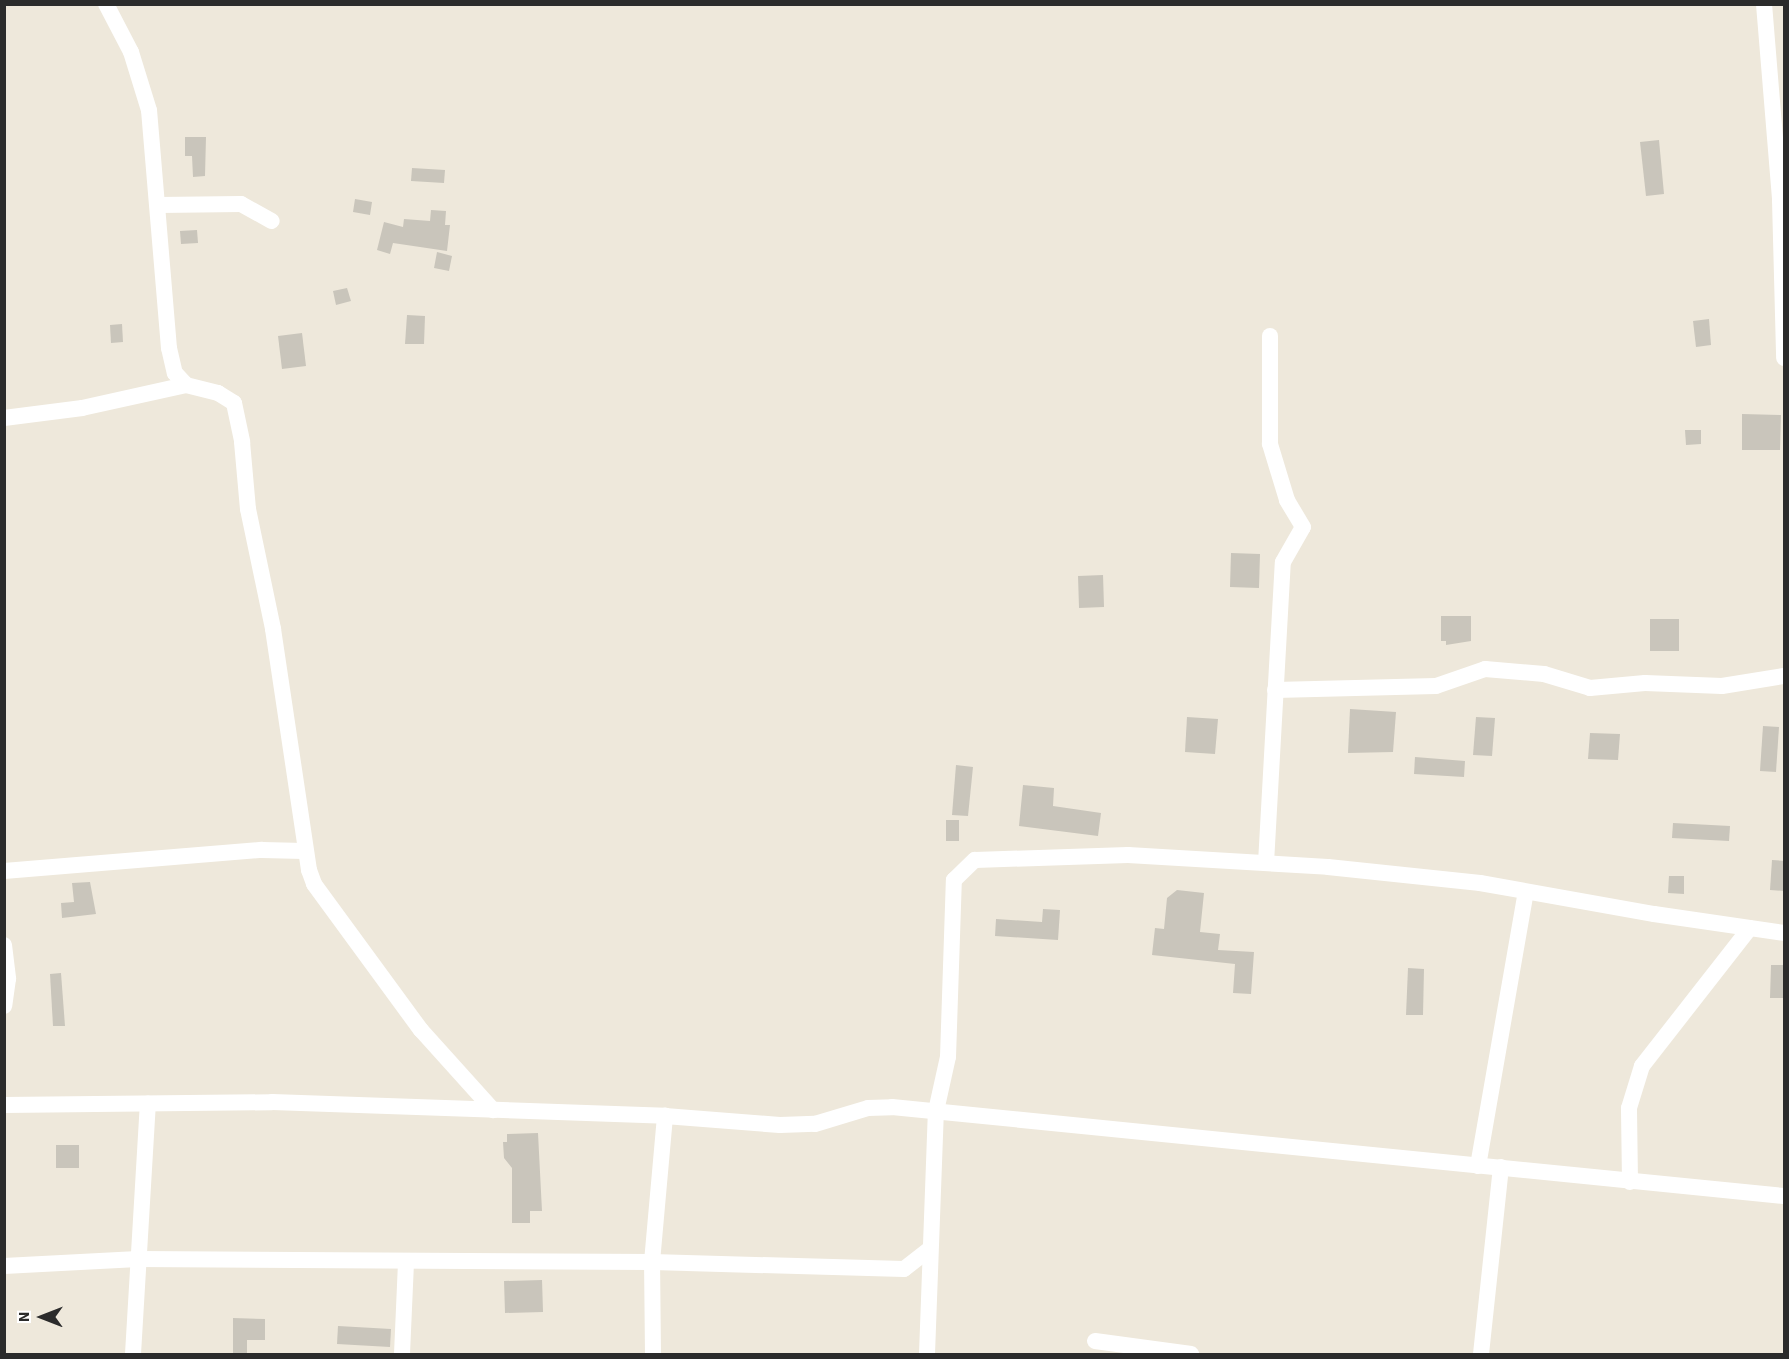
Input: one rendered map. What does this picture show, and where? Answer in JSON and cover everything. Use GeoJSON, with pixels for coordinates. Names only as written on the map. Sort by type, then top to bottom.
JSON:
{"type":"FeatureCollection","features":[{"type":"Feature","properties":{"kind":"street"},"geometry":{"type":"LineString","coordinates":[[106,4],[131,52],[149,110],[159,205],[169,348],[174,372],[186,385]]}},
{"type":"Feature","properties":{"kind":"street"},"geometry":{"type":"LineString","coordinates":[[1764,4],[1777,61],[1785,358]]}},
{"type":"Feature","properties":{"kind":"street"},"geometry":{"type":"LineString","coordinates":[[159,205],[241,204],[272,221]]}},
{"type":"Feature","properties":{"kind":"street"},"geometry":{"type":"LineString","coordinates":[[1266,863],[1283,562],[1303,526],[1287,500],[1268,436],[1270,336]]}},
{"type":"Feature","properties":{"kind":"street"},"geometry":{"type":"LineString","coordinates":[[4,418],[82,408],[186,385],[218,393],[234,403],[242,442],[248,509],[273,629],[304,851],[314,884],[421,1030],[493,1110]]}},
{"type":"Feature","properties":{"kind":"street"},"geometry":{"type":"LineString","coordinates":[[1275,690],[1436,686],[1485,669],[1544,674],[1590,688],[1645,683],[1722,686],[1785,676]]}},
{"type":"Feature","properties":{"kind":"street"},"geometry":{"type":"LineString","coordinates":[[4,871],[250,851],[304,851]]}},
{"type":"Feature","properties":{"kind":"street"},"geometry":{"type":"LineString","coordinates":[[927,1354],[936,1111],[948,1057],[954,879],[966,865],[975,860],[1128,855],[1266,863],[1480,882],[1526,892],[1785,933]]}},
{"type":"Feature","properties":{"kind":"street"},"geometry":{"type":"LineString","coordinates":[[1478,1166],[1526,892]]}},
{"type":"Feature","properties":{"kind":"street"},"geometry":{"type":"LineString","coordinates":[[1630,1182],[1629,1108],[1642,1066],[1750,928]]}},
{"type":"Feature","properties":{"kind":"street"},"geometry":{"type":"LineString","coordinates":[[4,945],[8,979],[4,1006]]}},
{"type":"Feature","properties":{"kind":"street"},"geometry":{"type":"LineString","coordinates":[[4,1105],[272,1102],[665,1116],[780,1125],[815,1124],[868,1108],[936,1111],[957,1116],[1129,1129],[1630,1182],[1785,1196]]}},
{"type":"Feature","properties":{"kind":"street"},"geometry":{"type":"LineString","coordinates":[[133,1354],[148,1103]]}},
{"type":"Feature","properties":{"kind":"street"},"geometry":{"type":"LineString","coordinates":[[653,1354],[652,1262],[665,1116]]}},
{"type":"Feature","properties":{"kind":"street"},"geometry":{"type":"LineString","coordinates":[[1481,1354],[1501,1167]]}},
{"type":"Feature","properties":{"kind":"street"},"geometry":{"type":"LineString","coordinates":[[4,1266],[138,1259],[652,1262],[904,1269],[930,1249]]}},
{"type":"Feature","properties":{"kind":"street"},"geometry":{"type":"LineString","coordinates":[[402,1354],[406,1261]]}},
{"type":"Feature","properties":{"kind":"street"},"geometry":{"type":"LineString","coordinates":[[1095,1341],[1191,1354]]}},
{"type":"Feature","properties":{"kind":"building"},"geometry":{"type":"Polygon","coordinates":[[[185,137],[206,137],[205,176],[193,177],[192,156],[185,156],[185,137]]]}},
{"type":"Feature","properties":{"kind":"building"},"geometry":{"type":"Polygon","coordinates":[[[1659,140],[1664,194],[1646,196],[1640,142],[1659,140]]]}},
{"type":"Feature","properties":{"kind":"building"},"geometry":{"type":"Polygon","coordinates":[[[412,168],[445,170],[444,183],[411,181],[412,168]]]}},
{"type":"Feature","properties":{"kind":"building"},"geometry":{"type":"Polygon","coordinates":[[[355,199],[372,202],[370,215],[353,212],[355,199]]]}},
{"type":"Feature","properties":{"kind":"building"},"geometry":{"type":"Polygon","coordinates":[[[431,210],[446,211],[445,225],[450,225],[447,251],[393,243],[390,254],[377,250],[384,222],[403,227],[404,219],[430,221],[431,210]]]}},
{"type":"Feature","properties":{"kind":"building"},"geometry":{"type":"Polygon","coordinates":[[[197,230],[198,243],[181,244],[180,231],[197,230]]]}},
{"type":"Feature","properties":{"kind":"building"},"geometry":{"type":"Polygon","coordinates":[[[437,252],[452,256],[449,271],[434,268],[437,252]]]}},
{"type":"Feature","properties":{"kind":"building"},"geometry":{"type":"Polygon","coordinates":[[[347,288],[351,301],[336,305],[333,291],[347,288]]]}},
{"type":"Feature","properties":{"kind":"building"},"geometry":{"type":"Polygon","coordinates":[[[407,315],[425,316],[424,344],[405,344],[407,315]]]}},
{"type":"Feature","properties":{"kind":"building"},"geometry":{"type":"Polygon","coordinates":[[[1709,319],[1711,345],[1696,347],[1693,321],[1709,319]]]}},
{"type":"Feature","properties":{"kind":"building"},"geometry":{"type":"Polygon","coordinates":[[[122,324],[123,342],[111,343],[110,325],[122,324]]]}},
{"type":"Feature","properties":{"kind":"building"},"geometry":{"type":"Polygon","coordinates":[[[302,333],[306,366],[282,369],[278,336],[302,333]]]}},
{"type":"Feature","properties":{"kind":"building"},"geometry":{"type":"Polygon","coordinates":[[[1742,414],[1781,415],[1780,450],[1742,450],[1742,414]]]}},
{"type":"Feature","properties":{"kind":"building"},"geometry":{"type":"Polygon","coordinates":[[[1685,430],[1701,430],[1701,444],[1686,445],[1685,430]]]}},
{"type":"Feature","properties":{"kind":"building"},"geometry":{"type":"Polygon","coordinates":[[[1231,553],[1260,554],[1259,588],[1230,587],[1231,553]]]}},
{"type":"Feature","properties":{"kind":"building"},"geometry":{"type":"Polygon","coordinates":[[[1103,575],[1104,607],[1079,608],[1078,576],[1103,575]]]}},
{"type":"Feature","properties":{"kind":"building"},"geometry":{"type":"Polygon","coordinates":[[[1441,616],[1471,616],[1471,641],[1446,645],[1446,641],[1441,641],[1441,616]]]}},
{"type":"Feature","properties":{"kind":"building"},"geometry":{"type":"Polygon","coordinates":[[[1650,619],[1679,619],[1679,651],[1650,651],[1650,619]]]}},
{"type":"Feature","properties":{"kind":"building"},"geometry":{"type":"Polygon","coordinates":[[[1350,709],[1396,712],[1393,752],[1348,753],[1350,709]]]}},
{"type":"Feature","properties":{"kind":"building"},"geometry":{"type":"Polygon","coordinates":[[[1187,717],[1218,719],[1215,754],[1185,752],[1187,717]]]}},
{"type":"Feature","properties":{"kind":"building"},"geometry":{"type":"Polygon","coordinates":[[[1476,717],[1495,718],[1492,756],[1473,755],[1476,717]]]}},
{"type":"Feature","properties":{"kind":"building"},"geometry":{"type":"Polygon","coordinates":[[[1763,726],[1779,727],[1776,772],[1760,771],[1763,726]]]}},
{"type":"Feature","properties":{"kind":"building"},"geometry":{"type":"Polygon","coordinates":[[[1590,733],[1620,734],[1618,760],[1588,759],[1590,733]]]}},
{"type":"Feature","properties":{"kind":"building"},"geometry":{"type":"Polygon","coordinates":[[[1415,757],[1465,761],[1464,777],[1414,774],[1415,757]]]}},
{"type":"Feature","properties":{"kind":"building"},"geometry":{"type":"Polygon","coordinates":[[[956,765],[973,767],[968,816],[952,815],[956,765]]]}},
{"type":"Feature","properties":{"kind":"building"},"geometry":{"type":"Polygon","coordinates":[[[1023,785],[1054,788],[1053,806],[1101,813],[1098,836],[1019,826],[1023,785]]]}},
{"type":"Feature","properties":{"kind":"building"},"geometry":{"type":"Polygon","coordinates":[[[946,820],[959,820],[959,841],[946,841],[946,820]]]}},
{"type":"Feature","properties":{"kind":"building"},"geometry":{"type":"Polygon","coordinates":[[[1673,823],[1730,826],[1729,841],[1672,838],[1673,823]]]}},
{"type":"Feature","properties":{"kind":"building"},"geometry":{"type":"Polygon","coordinates":[[[1772,860],[1785,861],[1785,891],[1770,890],[1772,860]]]}},
{"type":"Feature","properties":{"kind":"building"},"geometry":{"type":"Polygon","coordinates":[[[1669,876],[1684,876],[1684,894],[1668,893],[1669,876]]]}},
{"type":"Feature","properties":{"kind":"building"},"geometry":{"type":"Polygon","coordinates":[[[90,882],[96,914],[62,918],[61,903],[74,902],[72,883],[90,882]]]}},
{"type":"Feature","properties":{"kind":"building"},"geometry":{"type":"Polygon","coordinates":[[[1177,890],[1204,893],[1200,932],[1220,934],[1218,950],[1254,952],[1251,994],[1233,993],[1235,964],[1152,955],[1155,928],[1164,929],[1167,898],[1177,890]]]}},
{"type":"Feature","properties":{"kind":"building"},"geometry":{"type":"Polygon","coordinates":[[[1043,909],[1060,910],[1058,940],[995,936],[996,919],[1042,922],[1043,909]]]}},
{"type":"Feature","properties":{"kind":"building"},"geometry":{"type":"Polygon","coordinates":[[[1771,965],[1785,965],[1785,998],[1770,998],[1771,965]]]}},
{"type":"Feature","properties":{"kind":"building"},"geometry":{"type":"Polygon","coordinates":[[[1408,968],[1424,969],[1423,1015],[1406,1015],[1408,968]]]}},
{"type":"Feature","properties":{"kind":"building"},"geometry":{"type":"Polygon","coordinates":[[[61,973],[65,1026],[53,1026],[50,974],[61,973]]]}},
{"type":"Feature","properties":{"kind":"building"},"geometry":{"type":"Polygon","coordinates":[[[538,1133],[542,1211],[530,1211],[530,1223],[512,1223],[512,1168],[504,1158],[503,1142],[507,1142],[507,1134],[538,1133]]]}},
{"type":"Feature","properties":{"kind":"building"},"geometry":{"type":"Polygon","coordinates":[[[56,1145],[79,1145],[79,1168],[56,1168],[56,1145]]]}},
{"type":"Feature","properties":{"kind":"building"},"geometry":{"type":"Polygon","coordinates":[[[542,1280],[543,1312],[505,1313],[504,1281],[542,1280]]]}},
{"type":"Feature","properties":{"kind":"building"},"geometry":{"type":"Polygon","coordinates":[[[233,1318],[265,1319],[265,1340],[247,1340],[247,1354],[233,1354],[233,1318]]]}},
{"type":"Feature","properties":{"kind":"building"},"geometry":{"type":"Polygon","coordinates":[[[338,1326],[391,1329],[390,1347],[337,1344],[338,1326]]]}}]}
